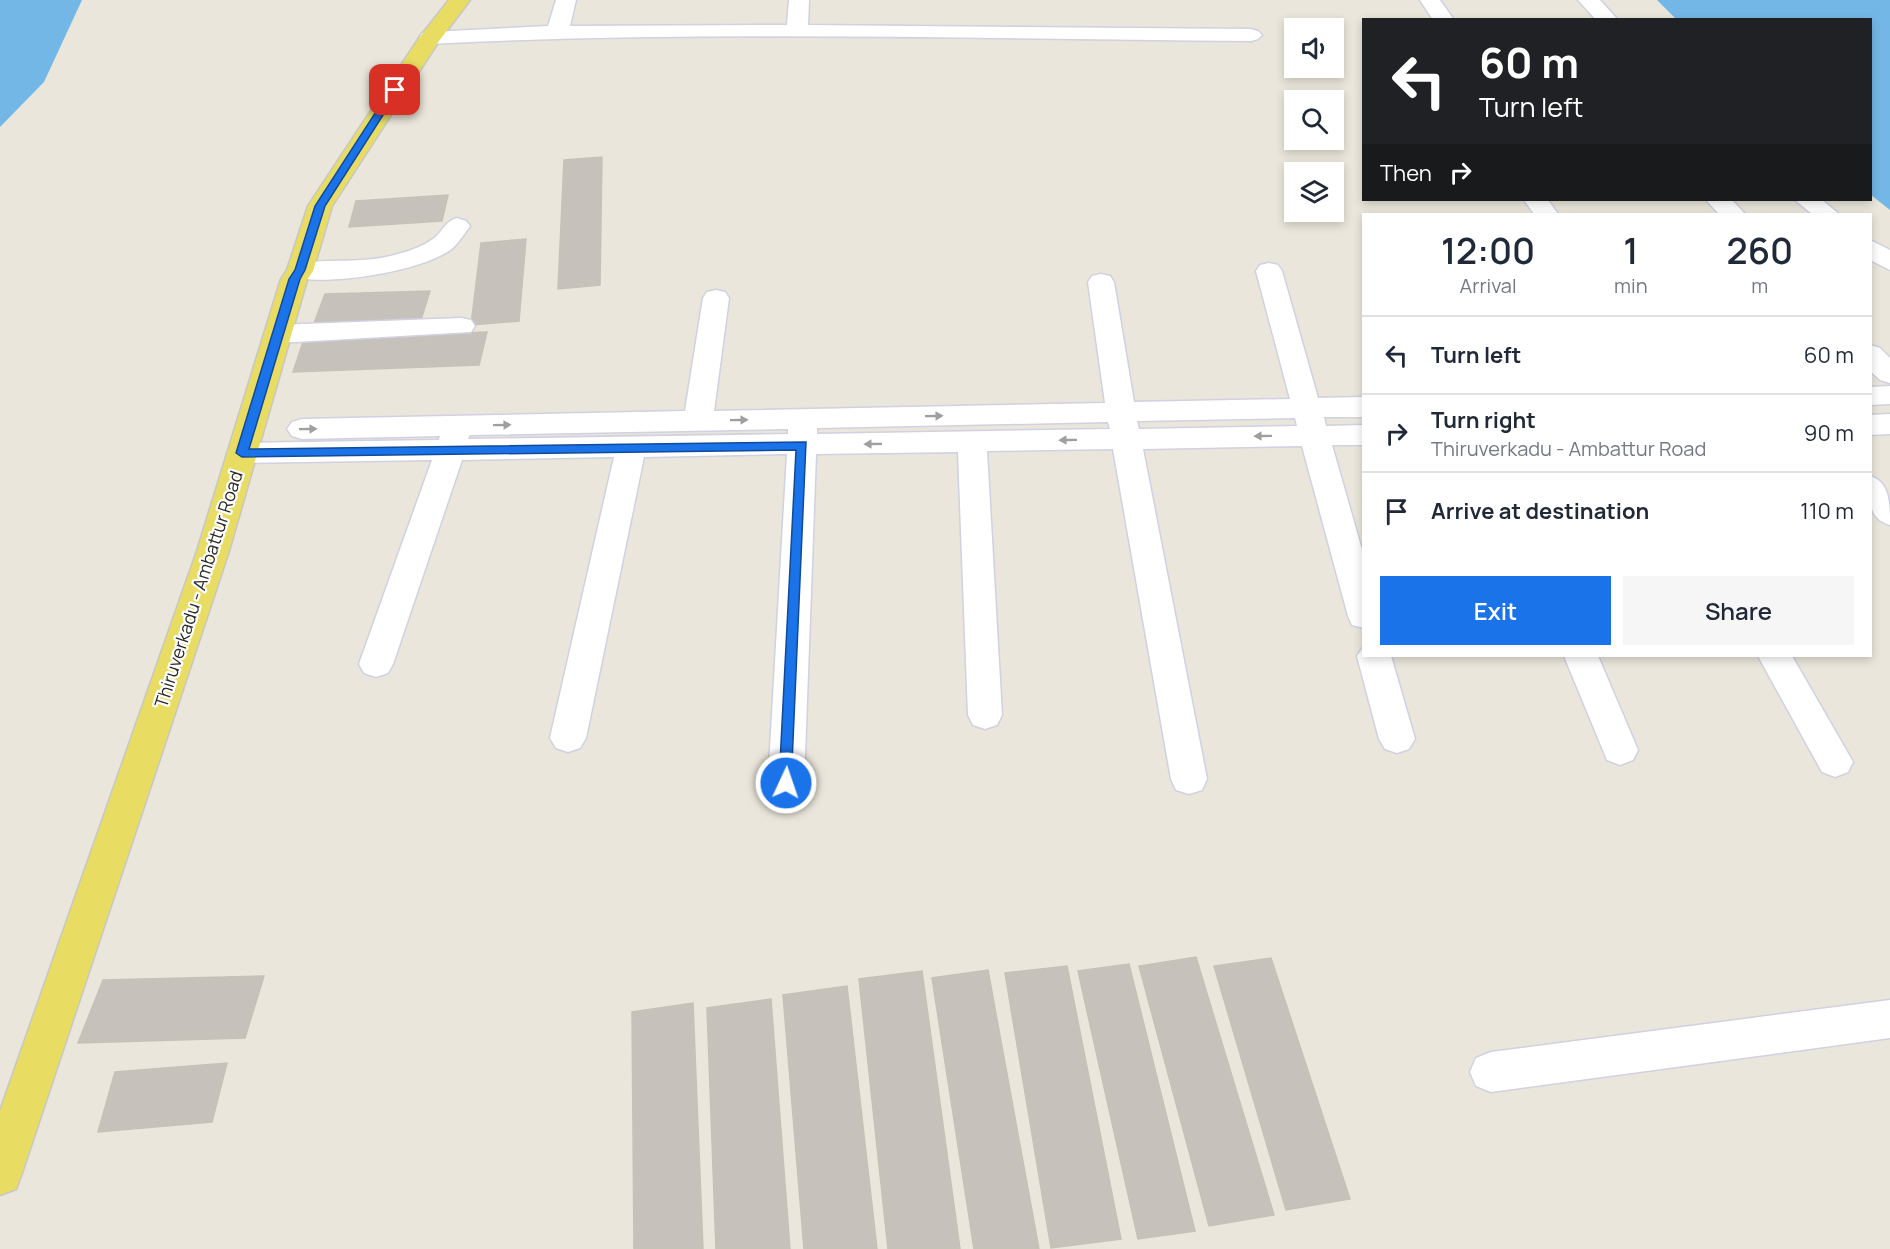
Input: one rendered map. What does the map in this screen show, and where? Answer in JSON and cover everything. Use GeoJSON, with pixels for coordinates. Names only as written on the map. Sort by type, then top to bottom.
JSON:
{"type":"FeatureCollection","features":[{"type":"Feature","properties":{"kind":"main road","name":"Thiruverkadu - Ambattur Road"},"geometry":{"type":"LineString","coordinates":[[0,1173],[213,551],[294,279],[300,270],[320,206],[430,38],[460,0]]}},
{"type":"Feature","properties":{"kind":"street"},"geometry":{"type":"LineString","coordinates":[[557,34],[566,0]]}},
{"type":"Feature","properties":{"kind":"street"},"geometry":{"type":"LineString","coordinates":[[797,31],[799,0]]}},
{"type":"Feature","properties":{"kind":"street"},"geometry":{"type":"LineString","coordinates":[[1430,0],[1443,18]]}},
{"type":"Feature","properties":{"kind":"street"},"geometry":{"type":"LineString","coordinates":[[1588,0],[1606,18]]}},
{"type":"Feature","properties":{"kind":"street"},"geometry":{"type":"LineString","coordinates":[[430,38],[797,31],[1251,34]]}},
{"type":"Feature","properties":{"kind":"street"},"geometry":{"type":"LineString","coordinates":[[1719,201],[1731,213]]}},
{"type":"Feature","properties":{"kind":"street"},"geometry":{"type":"LineString","coordinates":[[1808,201],[1826,213]]}},
{"type":"Feature","properties":{"kind":"street"},"geometry":{"type":"LineString","coordinates":[[300,270],[374,266],[422,255],[444,243],[457,226]]}},
{"type":"Feature","properties":{"kind":"street"},"geometry":{"type":"LineString","coordinates":[[1872,249],[1890,262]]}},
{"type":"Feature","properties":{"kind":"street"},"geometry":{"type":"LineString","coordinates":[[1269,271],[1362,609]]}},
{"type":"Feature","properties":{"kind":"street"},"geometry":{"type":"LineString","coordinates":[[1101,282],[1124,425],[1189,779]]}},
{"type":"Feature","properties":{"kind":"street"},"geometry":{"type":"LineString","coordinates":[[698,421],[717,298]]}},
{"type":"Feature","properties":{"kind":"street"},"geometry":{"type":"LineString","coordinates":[[278,334],[461,326]]}},
{"type":"Feature","properties":{"kind":"street"},"geometry":{"type":"LineString","coordinates":[[1872,356],[1890,374]]}},
{"type":"Feature","properties":{"kind":"street"},"geometry":{"type":"LineString","coordinates":[[1872,396],[1890,395]]}},
{"type":"Feature","properties":{"kind":"street"},"geometry":{"type":"LineString","coordinates":[[1310,422],[1362,407]]}},
{"type":"Feature","properties":{"kind":"street"},"geometry":{"type":"LineString","coordinates":[[246,442],[454,438],[698,421],[803,432],[972,442],[1124,425]]}},
{"type":"Feature","properties":{"kind":"street"},"geometry":{"type":"LineString","coordinates":[[454,438],[631,448],[803,432],[1310,422],[1362,435]]}},
{"type":"Feature","properties":{"kind":"street"},"geometry":{"type":"LineString","coordinates":[[1872,424],[1890,424]]}},
{"type":"Feature","properties":{"kind":"street"},"geometry":{"type":"LineString","coordinates":[[786,783],[803,432]]}},
{"type":"Feature","properties":{"kind":"street"},"geometry":{"type":"LineString","coordinates":[[376,664],[454,438]]}},
{"type":"Feature","properties":{"kind":"street"},"geometry":{"type":"LineString","coordinates":[[972,442],[985,715]]}},
{"type":"Feature","properties":{"kind":"street"},"geometry":{"type":"LineString","coordinates":[[568,738],[631,448]]}},
{"type":"Feature","properties":{"kind":"street"},"geometry":{"type":"LineString","coordinates":[[1872,489],[1890,514]]}},
{"type":"Feature","properties":{"kind":"street"},"geometry":{"type":"LineString","coordinates":[[1374,657],[1397,739]]}},
{"type":"Feature","properties":{"kind":"street"},"geometry":{"type":"LineString","coordinates":[[1581,657],[1620,750]]}},
{"type":"Feature","properties":{"kind":"street"},"geometry":{"type":"LineString","coordinates":[[1775,657],[1835,762]]}},
{"type":"Feature","properties":{"kind":"street"},"geometry":{"type":"LineString","coordinates":[[1491,1072],[1890,1019]]}},
{"type":"Feature","properties":{"kind":"water"},"geometry":{"type":"Polygon","coordinates":[[[0,0],[82,0],[44,82],[0,127],[0,0]]]}},
{"type":"Feature","properties":{"kind":"water"},"geometry":{"type":"Polygon","coordinates":[[[1657,0],[1890,0],[1890,210],[1872,196],[1872,18],[1675,18],[1657,0]]]}},
{"type":"Feature","properties":{"kind":"building"},"geometry":{"type":"Polygon","coordinates":[[[602,157],[600,285],[558,289],[564,160],[602,157]]]}},
{"type":"Feature","properties":{"kind":"building"},"geometry":{"type":"Polygon","coordinates":[[[448,195],[442,221],[349,227],[356,201],[448,195]]]}},
{"type":"Feature","properties":{"kind":"building"},"geometry":{"type":"Polygon","coordinates":[[[526,239],[519,321],[471,325],[481,243],[526,239]]]}},
{"type":"Feature","properties":{"kind":"building"},"geometry":{"type":"Polygon","coordinates":[[[430,291],[420,323],[313,326],[325,294],[430,291]]]}},
{"type":"Feature","properties":{"kind":"building"},"geometry":{"type":"Polygon","coordinates":[[[487,332],[479,365],[293,372],[304,339],[487,332]]]}},
{"type":"Feature","properties":{"kind":"building"},"geometry":{"type":"Polygon","coordinates":[[[1196,957],[1274,1215],[1209,1226],[1139,966],[1196,957]]]}},
{"type":"Feature","properties":{"kind":"building"},"geometry":{"type":"Polygon","coordinates":[[[1271,958],[1350,1199],[1286,1210],[1214,966],[1271,958]]]}},
{"type":"Feature","properties":{"kind":"building"},"geometry":{"type":"Polygon","coordinates":[[[1129,964],[1195,1231],[1138,1239],[1078,971],[1129,964]]]}},
{"type":"Feature","properties":{"kind":"building"},"geometry":{"type":"Polygon","coordinates":[[[1067,966],[1121,1239],[1051,1248],[1005,973],[1067,966]]]}},
{"type":"Feature","properties":{"kind":"building"},"geometry":{"type":"Polygon","coordinates":[[[988,970],[1039,1249],[974,1249],[932,978],[988,970]]]}},
{"type":"Feature","properties":{"kind":"building"},"geometry":{"type":"Polygon","coordinates":[[[922,971],[960,1249],[888,1249],[859,979],[922,971]]]}},
{"type":"Feature","properties":{"kind":"building"},"geometry":{"type":"Polygon","coordinates":[[[264,976],[245,1038],[78,1043],[103,980],[264,976]]]}},
{"type":"Feature","properties":{"kind":"building"},"geometry":{"type":"Polygon","coordinates":[[[847,986],[877,1249],[804,1249],[783,995],[847,986]]]}},
{"type":"Feature","properties":{"kind":"building"},"geometry":{"type":"Polygon","coordinates":[[[771,999],[790,1249],[716,1249],[707,1008],[771,999]]]}},
{"type":"Feature","properties":{"kind":"building"},"geometry":{"type":"Polygon","coordinates":[[[693,1003],[703,1249],[634,1249],[632,1012],[693,1003]]]}},
{"type":"Feature","properties":{"kind":"building"},"geometry":{"type":"Polygon","coordinates":[[[227,1063],[212,1122],[98,1132],[115,1072],[227,1063]]]}},
{"type":"Feature","properties":{"kind":"route"},"geometry":{"type":"LineString","coordinates":[[395,90],[320,206],[300,270],[294,279],[242,453],[802,445],[786,783]]}}]}
